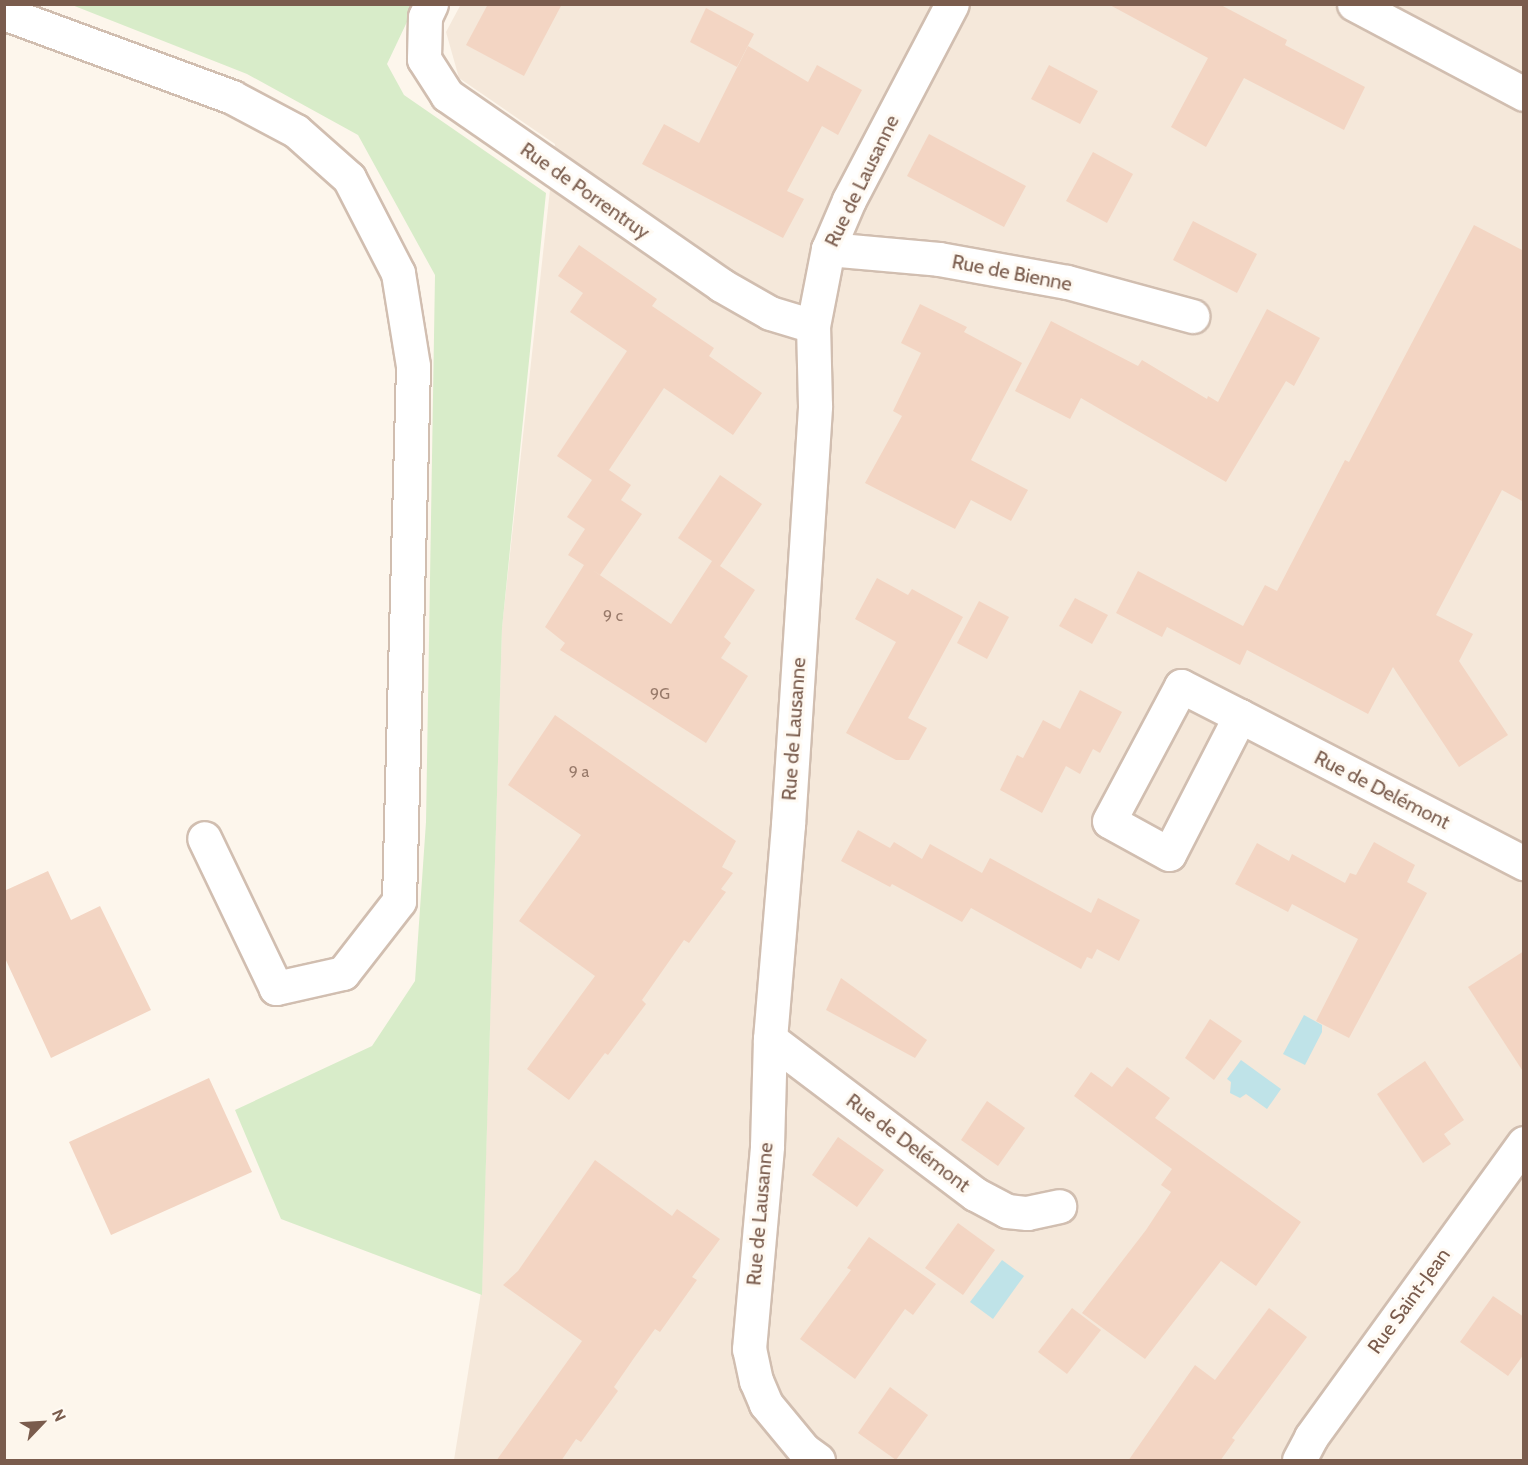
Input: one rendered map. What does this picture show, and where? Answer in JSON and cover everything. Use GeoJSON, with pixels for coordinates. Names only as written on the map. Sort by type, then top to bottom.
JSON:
{"type":"FeatureCollection","features":[{"type":"Feature","properties":{"kind":"street","name":"Rue de Porrentruy"},"geometry":{"type":"LineString","coordinates":[[431,4],[425,17],[423,59],[447,95],[721,285],[770,313],[813,326]]}},
{"type":"Feature","properties":{"kind":"street","name":"Rue de Lausanne"},"geometry":{"type":"LineString","coordinates":[[818,1461],[804,1450],[766,1404],[756,1381],[749,1349],[767,1146],[770,1040],[788,825],[815,406],[813,326],[828,249],[849,200],[952,4]]}},
{"type":"Feature","properties":{"kind":"street"},"geometry":{"type":"LineString","coordinates":[[1354,4],[1524,94]]}},
{"type":"Feature","properties":{"kind":"street"},"geometry":{"type":"LineString","coordinates":[[4,13],[232,97],[296,131],[349,178],[398,273],[413,366],[399,901],[343,973],[276,988],[204,838]]}},
{"type":"Feature","properties":{"kind":"street","name":"Rue de Bienne"},"geometry":{"type":"LineString","coordinates":[[828,249],[939,259],[1067,282],[1192,316]]}},
{"type":"Feature","properties":{"kind":"street","name":"Rue de Delémont"},"geometry":{"type":"LineString","coordinates":[[1239,716],[1168,854],[1109,821],[1181,686],[1524,863]]}},
{"type":"Feature","properties":{"kind":"street","name":"Rue de Delémont"},"geometry":{"type":"LineString","coordinates":[[770,1040],[975,1194],[1007,1211],[1027,1212],[1059,1206]]}},
{"type":"Feature","properties":{"kind":"street","name":"Rue Saint-Jean"},"geometry":{"type":"LineString","coordinates":[[1299,1461],[1311,1437],[1524,1143]]}},
{"type":"Feature","properties":{"kind":"shaded area"},"geometry":{"type":"Polygon","coordinates":[[[461,4],[1523,5],[1523,1460],[454,1460],[482,1286],[502,627],[555,144],[459,78],[446,32],[461,4]]]}},
{"type":"Feature","properties":{"kind":"green space"},"geometry":{"type":"Polygon","coordinates":[[[72,5],[415,5],[387,64],[404,95],[546,193],[502,628],[482,1295],[281,1219],[235,1110],[372,1046],[415,981],[426,822],[435,275],[358,135],[247,74],[72,5]]]}},
{"type":"Feature","properties":{"kind":"water"},"geometry":{"type":"Polygon","coordinates":[[[1304,1015],[1322,1025],[1322,1032],[1305,1065],[1283,1054],[1304,1015]]]}},
{"type":"Feature","properties":{"kind":"water"},"geometry":{"type":"Polygon","coordinates":[[[1241,1060],[1281,1089],[1267,1109],[1246,1094],[1240,1098],[1230,1093],[1231,1082],[1227,1079],[1241,1060]]]}},
{"type":"Feature","properties":{"kind":"water"},"geometry":{"type":"Polygon","coordinates":[[[1002,1260],[1024,1276],[993,1319],[970,1302],[1002,1260]]]}},
{"type":"Feature","properties":{"kind":"building"},"geometry":{"type":"Polygon","coordinates":[[[488,4],[562,4],[524,76],[466,45],[488,4]]]}},
{"type":"Feature","properties":{"kind":"building"},"geometry":{"type":"Polygon","coordinates":[[[1108,4],[1219,4],[1287,40],[1285,45],[1365,87],[1344,130],[1244,78],[1206,147],[1171,127],[1208,58],[1108,4]]]}},
{"type":"Feature","properties":{"kind":"building"},"geometry":{"type":"Polygon","coordinates":[[[706,8],[754,34],[737,67],[690,42],[706,8]]]}},
{"type":"Feature","properties":{"kind":"building"},"geometry":{"type":"Polygon","coordinates":[[[748,46],[808,82],[817,65],[862,90],[838,135],[822,126],[787,191],[804,199],[783,238],[642,164],[664,124],[699,143],[748,46]]]}},
{"type":"Feature","properties":{"kind":"building"},"geometry":{"type":"Polygon","coordinates":[[[1049,65],[1098,91],[1080,124],[1031,99],[1049,65]]]}},
{"type":"Feature","properties":{"kind":"building"},"geometry":{"type":"Polygon","coordinates":[[[929,134],[1026,186],[1004,227],[907,176],[929,134]]]}},
{"type":"Feature","properties":{"kind":"building"},"geometry":{"type":"Polygon","coordinates":[[[1093,152],[1133,174],[1107,223],[1066,201],[1093,152]]]}},
{"type":"Feature","properties":{"kind":"building"},"geometry":{"type":"Polygon","coordinates":[[[1193,221],[1257,254],[1237,293],[1173,260],[1193,221]]]}},
{"type":"Feature","properties":{"kind":"building"},"geometry":{"type":"Polygon","coordinates":[[[1474,225],[1524,251],[1524,502],[1502,490],[1436,615],[1473,634],[1459,661],[1508,735],[1459,767],[1393,667],[1368,714],[1247,650],[1240,665],[1167,627],[1162,637],[1116,613],[1138,571],[1243,626],[1265,585],[1277,591],[1345,460],[1349,462],[1474,225]]]}},
{"type":"Feature","properties":{"kind":"building"},"geometry":{"type":"Polygon","coordinates":[[[579,245],[657,299],[652,306],[714,348],[709,356],[762,393],[733,435],[664,388],[609,470],[631,485],[621,500],[642,514],[600,575],[591,569],[671,624],[712,561],[678,538],[720,475],[762,504],[720,566],[755,590],[724,637],[731,643],[721,658],[748,676],[706,743],[560,650],[565,643],[545,627],[584,565],[568,555],[585,529],[567,517],[592,480],[557,456],[627,351],[570,312],[583,293],[558,276],[579,245]]]}},
{"type":"Feature","properties":{"kind":"building"},"geometry":{"type":"Polygon","coordinates":[[[920,304],[967,327],[964,332],[1022,363],[971,460],[1028,490],[1011,521],[971,500],[955,529],[865,483],[902,416],[893,411],[921,353],[901,343],[920,304]]]}},
{"type":"Feature","properties":{"kind":"building"},"geometry":{"type":"Polygon","coordinates":[[[1267,309],[1320,338],[1294,386],[1286,381],[1226,482],[1081,398],[1070,419],[1015,391],[1051,321],[1138,366],[1142,360],[1207,399],[1208,396],[1218,402],[1267,309]]]}},
{"type":"Feature","properties":{"kind":"building"},"geometry":{"type":"Polygon","coordinates":[[[877,578],[908,595],[912,589],[963,617],[908,718],[927,728],[909,760],[896,760],[846,733],[896,642],[855,619],[877,578]]]}},
{"type":"Feature","properties":{"kind":"building"},"geometry":{"type":"Polygon","coordinates":[[[1075,598],[1108,615],[1092,644],[1059,626],[1075,598]]]}},
{"type":"Feature","properties":{"kind":"building"},"geometry":{"type":"Polygon","coordinates":[[[979,601],[1009,617],[987,659],[957,643],[979,601]]]}},
{"type":"Feature","properties":{"kind":"building"},"geometry":{"type":"Polygon","coordinates":[[[1080,690],[1122,712],[1100,753],[1093,749],[1080,774],[1066,766],[1042,813],[1000,790],[1017,755],[1023,758],[1043,720],[1060,729],[1080,690]]]}},
{"type":"Feature","properties":{"kind":"building"},"geometry":{"type":"Polygon","coordinates":[[[555,715],[736,841],[722,867],[733,873],[721,889],[726,892],[689,943],[684,940],[642,1000],[646,1004],[608,1055],[605,1053],[569,1100],[527,1069],[595,976],[519,921],[581,835],[508,785],[555,715]]]}},
{"type":"Feature","properties":{"kind":"building"},"geometry":{"type":"Polygon","coordinates":[[[858,830],[890,848],[894,842],[922,859],[930,844],[982,873],[990,858],[1091,913],[1098,898],[1140,920],[1119,961],[1097,949],[1092,959],[1087,957],[1081,969],[971,908],[962,922],[892,884],[890,887],[841,861],[858,830]]]}},
{"type":"Feature","properties":{"kind":"building"},"geometry":{"type":"Polygon","coordinates":[[[1374,842],[1415,865],[1407,882],[1427,893],[1349,1038],[1316,1021],[1358,939],[1292,904],[1288,912],[1235,884],[1257,843],[1289,861],[1292,854],[1345,883],[1350,873],[1356,875],[1374,842]]]}},
{"type":"Feature","properties":{"kind":"building"},"geometry":{"type":"Polygon","coordinates":[[[48,871],[71,920],[100,906],[151,1010],[51,1058],[4,956],[4,891],[48,871]]]}},
{"type":"Feature","properties":{"kind":"building"},"geometry":{"type":"Polygon","coordinates":[[[1524,951],[1524,1073],[1468,987],[1524,951]]]}},
{"type":"Feature","properties":{"kind":"building"},"geometry":{"type":"Polygon","coordinates":[[[841,978],[927,1040],[915,1058],[826,1010],[841,978]]]}},
{"type":"Feature","properties":{"kind":"building"},"geometry":{"type":"Polygon","coordinates":[[[1210,1019],[1242,1041],[1214,1080],[1185,1058],[1210,1019]]]}},
{"type":"Feature","properties":{"kind":"building"},"geometry":{"type":"Polygon","coordinates":[[[1425,1061],[1464,1120],[1444,1134],[1451,1144],[1423,1163],[1377,1094],[1425,1061]]]}},
{"type":"Feature","properties":{"kind":"building"},"geometry":{"type":"Polygon","coordinates":[[[1127,1067],[1170,1098],[1155,1118],[1301,1222],[1256,1286],[1221,1261],[1145,1359],[1082,1313],[1146,1230],[1171,1192],[1161,1185],[1172,1169],[1074,1096],[1091,1072],[1112,1087],[1127,1067]]]}},
{"type":"Feature","properties":{"kind":"building"},"geometry":{"type":"Polygon","coordinates":[[[209,1078],[252,1172],[111,1235],[69,1142],[209,1078]]]}},
{"type":"Feature","properties":{"kind":"building"},"geometry":{"type":"Polygon","coordinates":[[[987,1101],[1025,1128],[998,1166],[961,1140],[987,1101]]]}},
{"type":"Feature","properties":{"kind":"building"},"geometry":{"type":"Polygon","coordinates":[[[838,1137],[884,1170],[857,1207],[812,1175],[838,1137]]]}},
{"type":"Feature","properties":{"kind":"building"},"geometry":{"type":"Polygon","coordinates":[[[595,1160],[672,1216],[677,1209],[720,1239],[692,1277],[697,1280],[660,1332],[655,1329],[634,1358],[614,1387],[618,1391],[581,1442],[576,1439],[561,1461],[496,1461],[582,1341],[503,1285],[518,1271],[595,1160]]]}},
{"type":"Feature","properties":{"kind":"building"},"geometry":{"type":"Polygon","coordinates":[[[958,1223],[995,1250],[963,1295],[925,1268],[958,1223]]]}},
{"type":"Feature","properties":{"kind":"building"},"geometry":{"type":"Polygon","coordinates":[[[869,1237],[936,1284],[913,1315],[905,1309],[855,1379],[800,1339],[851,1270],[847,1268],[869,1237]]]}},
{"type":"Feature","properties":{"kind":"building"},"geometry":{"type":"Polygon","coordinates":[[[1493,1296],[1524,1317],[1524,1354],[1508,1376],[1460,1342],[1493,1296]]]}},
{"type":"Feature","properties":{"kind":"building"},"geometry":{"type":"Polygon","coordinates":[[[1072,1308],[1101,1330],[1067,1374],[1038,1352],[1072,1308]]]}},
{"type":"Feature","properties":{"kind":"building"},"geometry":{"type":"Polygon","coordinates":[[[1269,1308],[1307,1337],[1232,1438],[1235,1440],[1220,1461],[1128,1461],[1195,1365],[1215,1380],[1269,1308]]]}},
{"type":"Feature","properties":{"kind":"building"},"geometry":{"type":"Polygon","coordinates":[[[890,1387],[928,1415],[896,1460],[858,1433],[890,1387]]]}}]}
